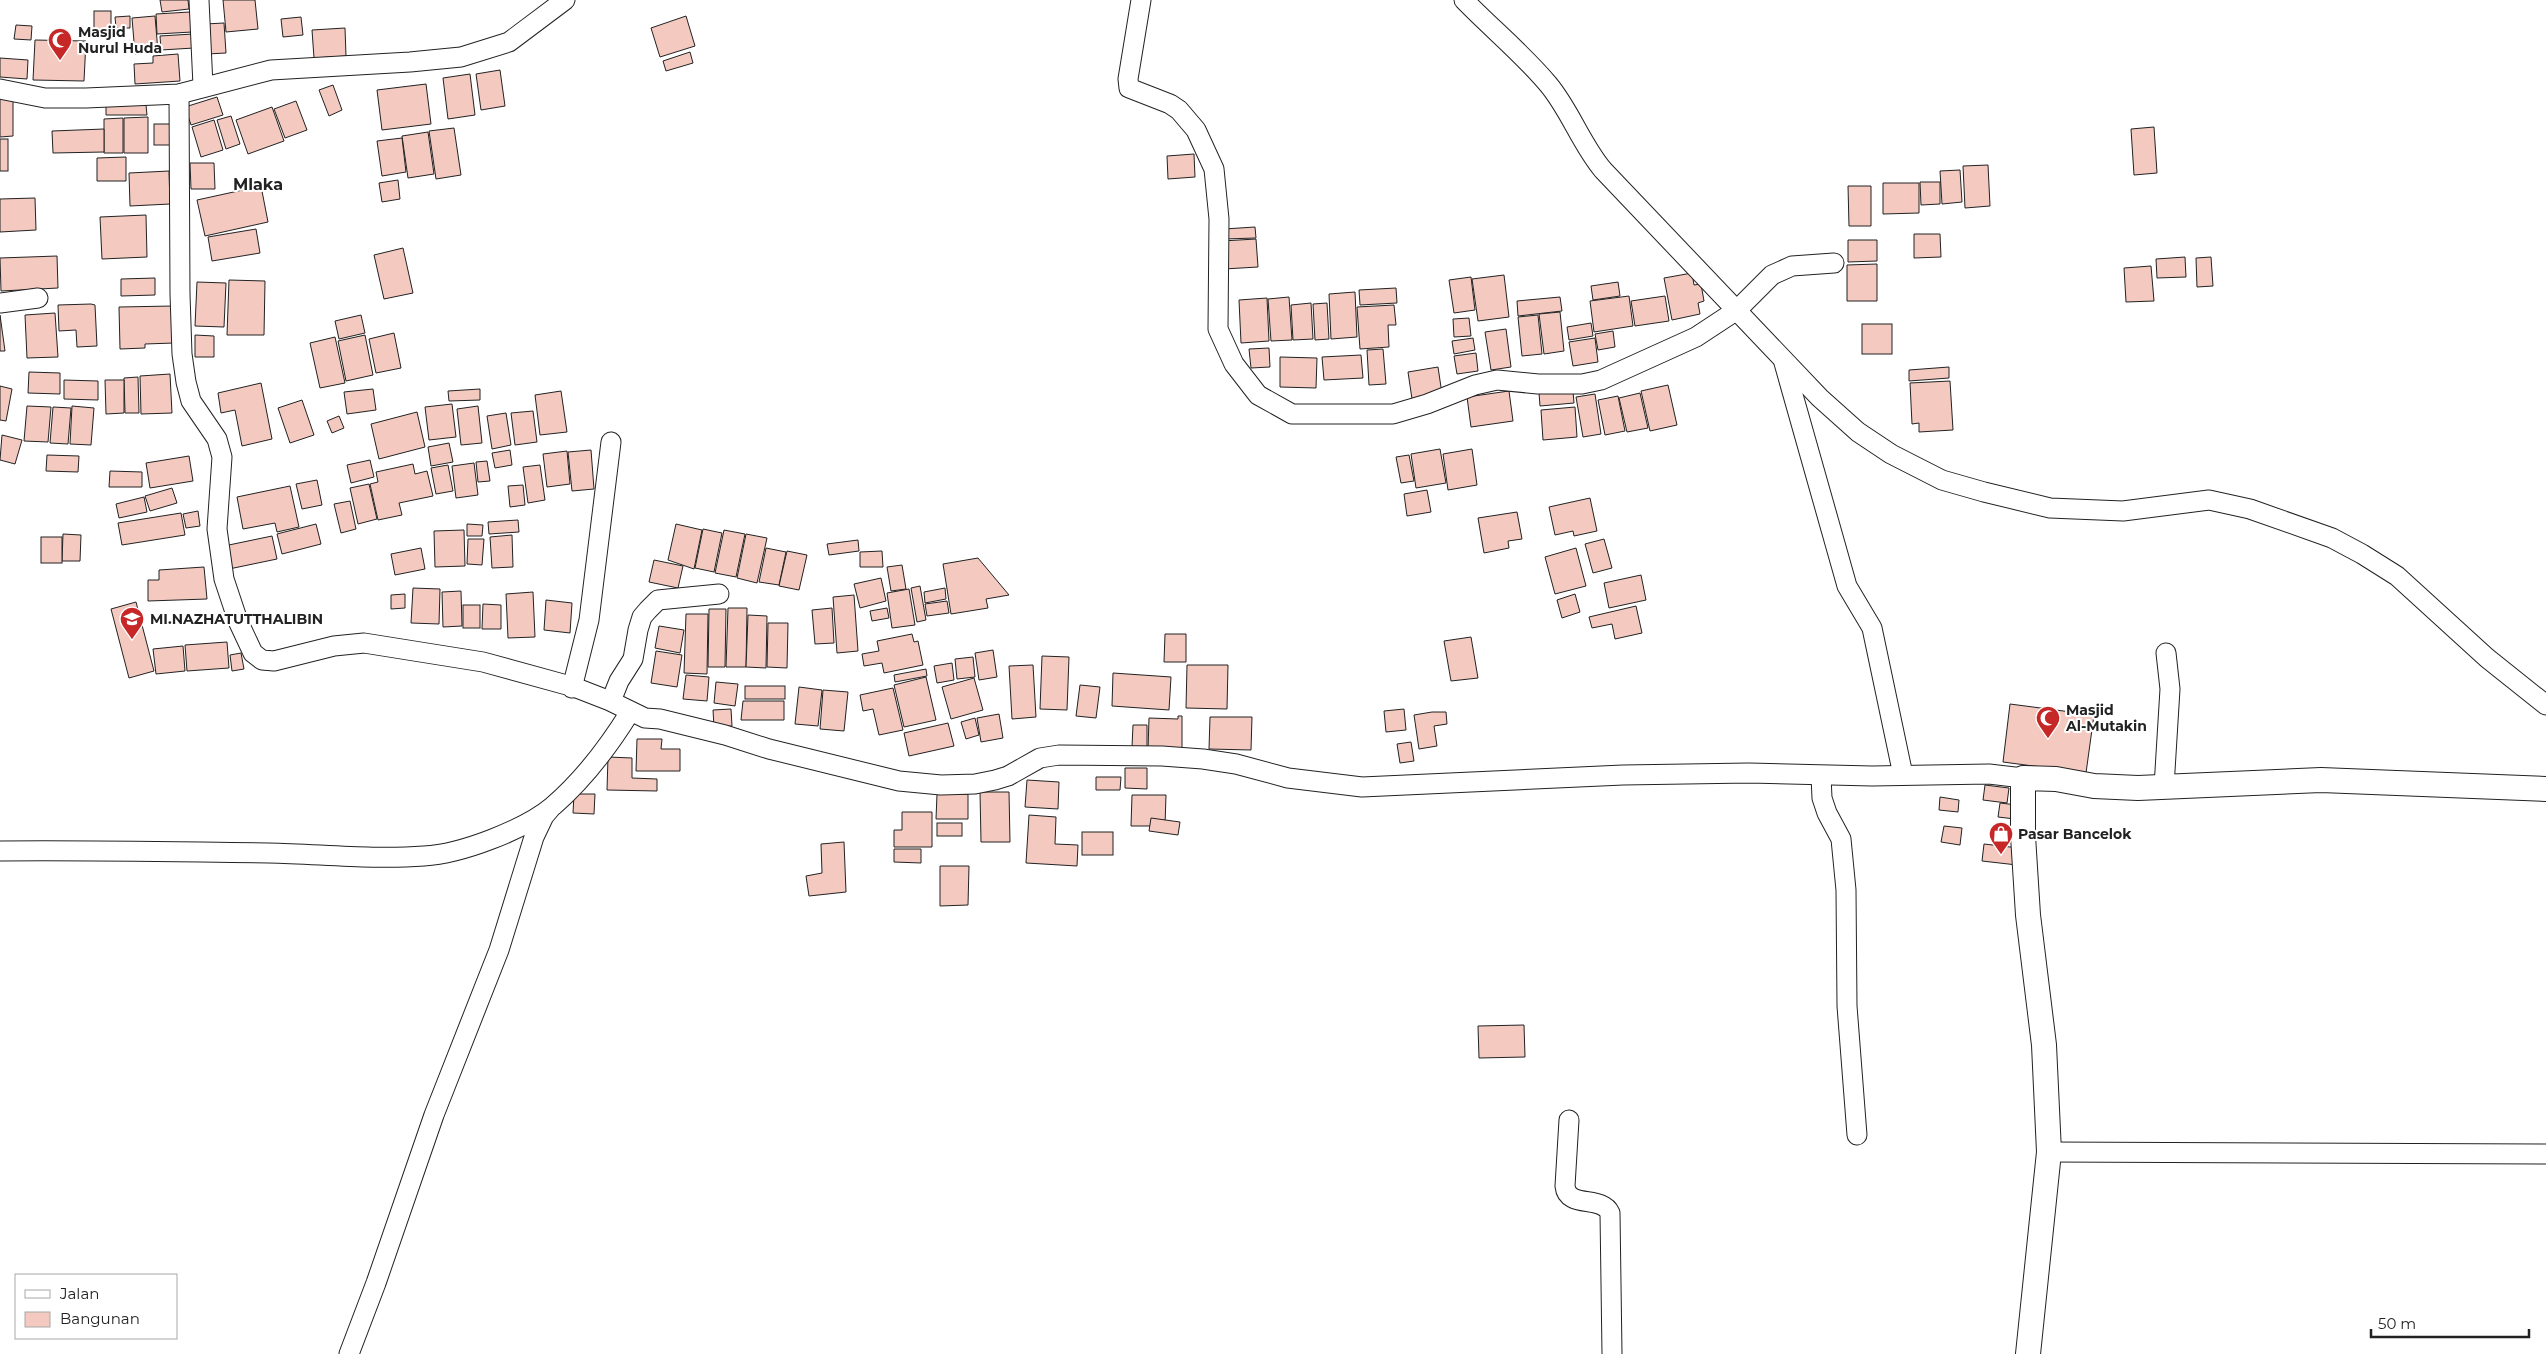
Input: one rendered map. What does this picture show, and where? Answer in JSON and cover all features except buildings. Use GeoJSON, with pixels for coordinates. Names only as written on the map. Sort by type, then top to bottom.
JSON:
{"type":"FeatureCollection","features":[{"type":"Feature","properties":{"kind":"street"},"geometry":{"type":"LineString","coordinates":[[199,0],[203,86]]}},
{"type":"Feature","properties":{"kind":"street"},"geometry":{"type":"LineString","coordinates":[[0,89],[46,98],[179,94],[203,86],[271,70],[410,62],[461,57],[509,42],[565,0]]}},
{"type":"Feature","properties":{"kind":"street"},"geometry":{"type":"LineString","coordinates":[[1141,0],[1128,79],[1130,88],[1170,104],[1179,110],[1196,130],[1214,169],[1219,219],[1218,330],[1234,364],[1258,395],[1292,414],[1393,414],[1427,404],[1475,385],[1497,380],[1538,384],[1582,384],[1601,380],[1696,337],[1738,310],[1772,275],[1792,266],[1834,263]]}},
{"type":"Feature","properties":{"kind":"street"},"geometry":{"type":"LineString","coordinates":[[1464,0],[1548,84],[1573,123],[1588,152],[1603,170],[1738,310],[1784,361],[1858,432],[1891,454],[1942,480],[2050,508],[2123,511],[2209,500],[2250,509],[2332,538],[2397,576],[2487,658],[2546,705]]}},
{"type":"Feature","properties":{"kind":"street"},"geometry":{"type":"LineString","coordinates":[[179,94],[182,354],[191,401],[217,439],[222,457],[217,529],[224,579],[238,621],[253,653],[262,660],[274,661],[334,646],[364,643],[388,645],[483,662],[573,687],[608,700],[630,712],[725,735],[826,764],[899,780],[940,785],[975,784],[995,780],[1008,776],[1040,758],[1059,755],[1162,756],[1203,760],[1236,764],[1288,778],[1362,787],[1623,774],[1748,773],[1821,776],[1989,774],[2056,779],[2094,786],[2164,787],[2321,780],[2546,789]]}},
{"type":"Feature","properties":{"kind":"street"},"geometry":{"type":"LineString","coordinates":[[0,303],[38,298]]}},
{"type":"Feature","properties":{"kind":"street"},"geometry":{"type":"LineString","coordinates":[[1784,361],[1847,586],[1872,628],[1903,775]]}},
{"type":"Feature","properties":{"kind":"street"},"geometry":{"type":"LineString","coordinates":[[573,687],[589,620],[611,442]]}},
{"type":"Feature","properties":{"kind":"street"},"geometry":{"type":"LineString","coordinates":[[608,700],[633,659],[642,616],[658,600],[719,594]]}},
{"type":"Feature","properties":{"kind":"street"},"geometry":{"type":"LineString","coordinates":[[2164,787],[2170,689],[2166,653]]}},
{"type":"Feature","properties":{"kind":"street"},"geometry":{"type":"LineString","coordinates":[[349,1354],[376,1283],[434,1116],[498,950],[534,837],[544,816],[587,771],[619,730],[630,712]]}},
{"type":"Feature","properties":{"kind":"street"},"geometry":{"type":"LineString","coordinates":[[1821,776],[1822,798],[1827,813],[1841,839],[1846,890],[1847,1006],[1857,1135]]}},
{"type":"Feature","properties":{"kind":"street"},"geometry":{"type":"LineString","coordinates":[[2023,778],[2022,836],[2028,915],[2044,1045],[2049,1152],[2028,1354]]}},
{"type":"Feature","properties":{"kind":"street"},"geometry":{"type":"LineString","coordinates":[[0,851],[80,850],[424,856],[443,854],[496,838],[552,807]]}},
{"type":"Feature","properties":{"kind":"street"},"geometry":{"type":"LineString","coordinates":[[1569,1120],[1566,1194],[1571,1198],[1604,1206],[1610,1213],[1612,1354]]}},
{"type":"Feature","properties":{"kind":"street"},"geometry":{"type":"LineString","coordinates":[[2049,1152],[2546,1154]]}},
{"type":"Feature","properties":{"kind":"place","name":"Masjid Nurul Huda"},"geometry":{"type":"Point","coordinates":[60,61]}},
{"type":"Feature","properties":{"kind":"place","name":"MI.NAZHATUTTHALIBIN"},"geometry":{"type":"Point","coordinates":[132,640]}},
{"type":"Feature","properties":{"kind":"place","name":"Masjid Al-Mutakin"},"geometry":{"type":"Point","coordinates":[2048,739]}},
{"type":"Feature","properties":{"kind":"place","name":"Pasar Bancelok"},"geometry":{"type":"Point","coordinates":[2001,855]}},
{"type":"Feature","properties":{"kind":"district","name":"Mlaka"},"geometry":{"type":"Point","coordinates":[258,184]}}]}
